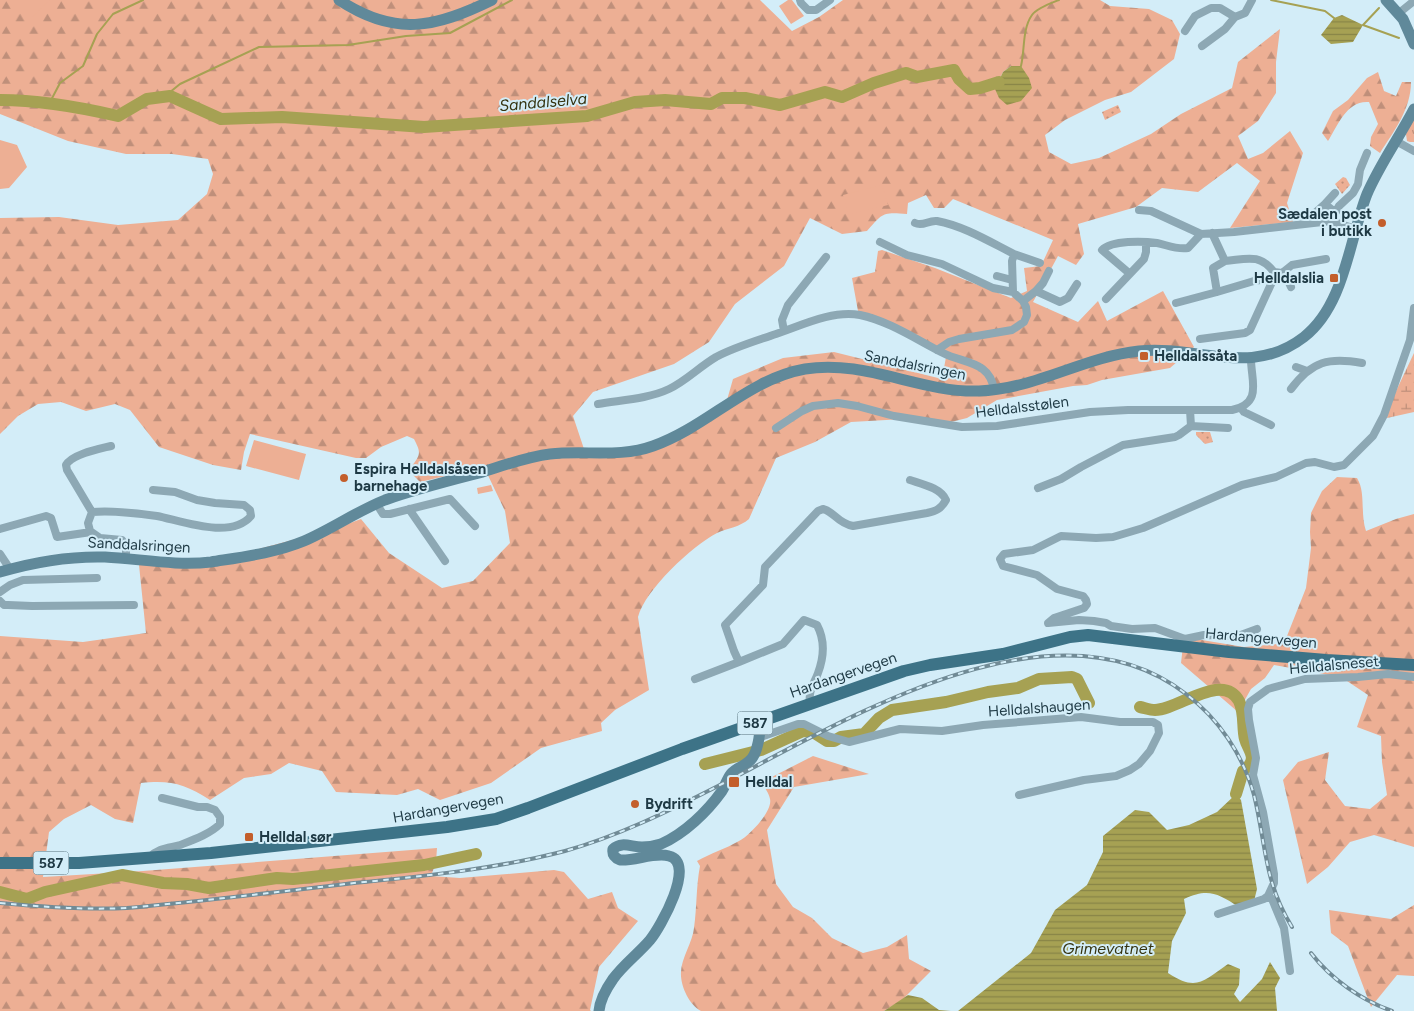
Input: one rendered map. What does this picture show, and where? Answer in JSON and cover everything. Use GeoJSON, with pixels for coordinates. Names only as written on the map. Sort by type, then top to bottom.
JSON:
{"type":"FeatureCollection","features":[{"type":"Feature","properties":{"kind":"main road"},"geometry":{"type":"LineString","coordinates":[[339,0],[381,20],[394,23],[417,24],[447,19],[492,0]]}},
{"type":"Feature","properties":{"kind":"main road"},"geometry":{"type":"LineString","coordinates":[[1386,0],[1399,14],[1414,44]]}},
{"type":"Feature","properties":{"kind":"main road","name":"Sanddalsringen"},"geometry":{"type":"LineString","coordinates":[[5,570],[33,563],[69,558],[97,557],[190,563],[211,562],[269,552],[304,541],[376,503],[537,456],[556,453],[625,452],[653,446],[671,438],[763,384],[806,369],[847,368],[943,389],[966,391],[994,390],[1025,384],[1098,359],[1132,352],[1176,350],[1229,358],[1251,359],[1270,355],[1291,346],[1308,334],[1328,311],[1373,181],[1414,109]]}},
{"type":"Feature","properties":{"kind":"main road","name":"Hardangervegen"},"geometry":{"type":"LineString","coordinates":[[0,864],[79,863],[148,858],[330,841],[496,819],[754,723],[904,671],[930,665],[1003,654],[1070,637],[1098,636],[1228,652],[1414,665]]}},
{"type":"Feature","properties":{"kind":"main road"},"geometry":{"type":"LineString","coordinates":[[599,1011],[602,998],[613,979],[651,939],[662,922],[677,887],[680,869],[677,861],[668,856],[620,860],[615,858],[612,853],[613,849],[620,845],[641,848],[652,846],[677,835],[698,817],[716,798],[733,772],[745,766],[756,746],[753,734],[754,723]]}},
{"type":"Feature","properties":{"kind":"street"},"geometry":{"type":"LineString","coordinates":[[800,0],[808,10],[816,10],[830,0]]}},
{"type":"Feature","properties":{"kind":"street"},"geometry":{"type":"LineString","coordinates":[[1202,46],[1225,29],[1234,17],[1245,13],[1252,0]]}},
{"type":"Feature","properties":{"kind":"street"},"geometry":{"type":"LineString","coordinates":[[1399,14],[1414,1]]}},
{"type":"Feature","properties":{"kind":"street"},"geometry":{"type":"LineString","coordinates":[[1185,31],[1195,16],[1211,8],[1220,8],[1234,17]]}},
{"type":"Feature","properties":{"kind":"street"},"geometry":{"type":"LineString","coordinates":[[1396,141],[1414,151]]}},
{"type":"Feature","properties":{"kind":"street"},"geometry":{"type":"LineString","coordinates":[[1331,221],[1335,212],[1358,184],[1360,170],[1367,153]]}},
{"type":"Feature","properties":{"kind":"street"},"geometry":{"type":"LineString","coordinates":[[1315,213],[1335,193]]}},
{"type":"Feature","properties":{"kind":"street"},"geometry":{"type":"LineString","coordinates":[[1325,204],[1335,212]]}},
{"type":"Feature","properties":{"kind":"street"},"geometry":{"type":"LineString","coordinates":[[1139,210],[1151,211],[1201,234],[1331,221],[1356,229]]}},
{"type":"Feature","properties":{"kind":"street"},"geometry":{"type":"LineString","coordinates":[[915,224],[922,225],[931,221],[954,226],[1014,254],[1040,263]]}},
{"type":"Feature","properties":{"kind":"street"},"geometry":{"type":"LineString","coordinates":[[1212,233],[1225,261]]}},
{"type":"Feature","properties":{"kind":"street"},"geometry":{"type":"LineString","coordinates":[[1129,273],[1102,250],[1106,246],[1146,242],[1182,249],[1188,248],[1201,234]]}},
{"type":"Feature","properties":{"kind":"street"},"geometry":{"type":"LineString","coordinates":[[880,242],[907,255],[942,264],[993,288],[1013,292],[1023,301],[1027,315],[1024,322],[1012,330],[959,339],[949,342],[937,350]]}},
{"type":"Feature","properties":{"kind":"street"},"geometry":{"type":"LineString","coordinates":[[1106,299],[1144,259],[1146,242]]}},
{"type":"Feature","properties":{"kind":"street"},"geometry":{"type":"LineString","coordinates":[[1013,292],[1012,261],[1014,254]]}},
{"type":"Feature","properties":{"kind":"street"},"geometry":{"type":"LineString","coordinates":[[784,331],[782,320],[788,305],[826,257]]}},
{"type":"Feature","properties":{"kind":"street"},"geometry":{"type":"LineString","coordinates":[[1218,292],[1213,268],[1225,261],[1258,259],[1268,264],[1277,274],[1286,276],[1291,287]]}},
{"type":"Feature","properties":{"kind":"street"},"geometry":{"type":"LineString","coordinates":[[1176,303],[1277,274],[1292,265],[1326,259]]}},
{"type":"Feature","properties":{"kind":"street"},"geometry":{"type":"LineString","coordinates":[[1023,301],[1043,283],[1048,271]]}},
{"type":"Feature","properties":{"kind":"street"},"geometry":{"type":"LineString","coordinates":[[1200,339],[1245,333],[1250,330],[1277,274]]}},
{"type":"Feature","properties":{"kind":"street"},"geometry":{"type":"LineString","coordinates":[[997,276],[1012,280]]}},
{"type":"Feature","properties":{"kind":"street"},"geometry":{"type":"LineString","coordinates":[[1036,291],[1060,302],[1068,298],[1078,284]]}},
{"type":"Feature","properties":{"kind":"street"},"geometry":{"type":"LineString","coordinates":[[1257,629],[1238,636],[1204,635],[1185,639],[1155,628],[1127,628],[1111,626],[1101,622],[1079,620],[1048,623],[1054,618],[1081,609],[1087,604],[1086,600],[1083,596],[1056,589],[1031,572],[1003,566],[1000,562],[1001,556],[1033,550],[1061,536],[1104,538],[1131,532],[1248,483],[1276,476],[1306,463],[1315,462],[1334,467],[1344,465],[1373,436],[1384,414],[1410,340],[1414,308]]}},
{"type":"Feature","properties":{"kind":"street"},"geometry":{"type":"LineString","coordinates":[[598,404],[634,399],[668,390],[682,382],[706,363],[729,350],[842,314],[859,315],[876,320],[937,350],[985,370],[992,380],[994,390]]}},
{"type":"Feature","properties":{"kind":"street"},"geometry":{"type":"LineString","coordinates":[[1251,359],[1254,386],[1252,397],[1241,408],[1244,412],[1271,425]]}},
{"type":"Feature","properties":{"kind":"street"},"geometry":{"type":"LineString","coordinates":[[1291,389],[1307,371],[1322,363],[1333,360],[1362,363]]}},
{"type":"Feature","properties":{"kind":"street"},"geometry":{"type":"LineString","coordinates":[[1296,367],[1307,371]]}},
{"type":"Feature","properties":{"kind":"street","name":"Helldalsstølen"},"geometry":{"type":"LineString","coordinates":[[776,428],[813,406],[832,404],[857,406],[894,416],[962,427],[997,426],[1090,412],[1232,410],[1241,408]]}},
{"type":"Feature","properties":{"kind":"street"},"geometry":{"type":"LineString","coordinates":[[1190,410],[1191,426]]}},
{"type":"Feature","properties":{"kind":"street"},"geometry":{"type":"LineString","coordinates":[[1038,488],[1060,479],[1123,445],[1180,436],[1191,426],[1228,428]]}},
{"type":"Feature","properties":{"kind":"street"},"geometry":{"type":"LineString","coordinates":[[92,512],[67,470],[66,465],[70,459],[76,456],[111,446]]}},
{"type":"Feature","properties":{"kind":"street"},"geometry":{"type":"LineString","coordinates":[[739,662],[725,625],[763,585],[765,567],[818,511],[823,509],[828,510],[844,524],[853,526],[927,514],[936,511],[942,506],[946,500],[944,495],[910,480]]}},
{"type":"Feature","properties":{"kind":"street"},"geometry":{"type":"LineString","coordinates":[[92,512],[113,511],[157,516],[194,526],[217,527],[243,522],[251,516],[250,510],[244,505],[215,503],[197,500],[182,494],[153,490]]}},
{"type":"Feature","properties":{"kind":"street"},"geometry":{"type":"LineString","coordinates":[[376,503],[383,514],[390,514],[450,499],[476,526]]}},
{"type":"Feature","properties":{"kind":"street"},"geometry":{"type":"LineString","coordinates":[[410,509],[445,562]]}},
{"type":"Feature","properties":{"kind":"street"},"geometry":{"type":"LineString","coordinates":[[92,512],[88,523],[91,532],[100,538],[122,540],[126,546],[126,559]]}},
{"type":"Feature","properties":{"kind":"street"},"geometry":{"type":"LineString","coordinates":[[0,529],[46,516],[51,518],[57,537],[91,532]]}},
{"type":"Feature","properties":{"kind":"street","name":"Sanddalsringen"},"geometry":{"type":"LineString","coordinates":[[0,554],[5,570]]}},
{"type":"Feature","properties":{"kind":"street"},"geometry":{"type":"LineString","coordinates":[[0,592],[23,580],[97,578]]}},
{"type":"Feature","properties":{"kind":"street"},"geometry":{"type":"LineString","coordinates":[[0,601],[4,604],[16,606],[134,605]]}},
{"type":"Feature","properties":{"kind":"street"},"geometry":{"type":"LineString","coordinates":[[695,679],[782,644],[804,620],[817,625],[821,632],[824,647],[819,671],[808,694],[810,703]]}},
{"type":"Feature","properties":{"kind":"street"},"geometry":{"type":"LineString","coordinates":[[1098,636],[1101,622]]}},
{"type":"Feature","properties":{"kind":"street","name":"Helldalsneset"},"geometry":{"type":"LineString","coordinates":[[1268,896],[1274,883],[1274,874],[1254,775],[1256,758],[1248,720],[1250,702],[1268,689],[1305,679],[1388,674],[1414,677]]}},
{"type":"Feature","properties":{"kind":"street","name":"Helldalshaugen"},"geometry":{"type":"LineString","coordinates":[[756,746],[798,724],[812,727],[836,739],[850,742],[900,729],[942,731],[983,725],[1081,717],[1124,722],[1153,722],[1158,725],[1158,737],[1150,751],[1139,764],[1125,773],[1084,780],[1019,796]]}},
{"type":"Feature","properties":{"kind":"street","name":"Hardangervegen"},"geometry":{"type":"LineString","coordinates":[[148,858],[155,851],[186,842],[214,830],[220,824],[220,817],[216,810],[162,798]]}},
{"type":"Feature","properties":{"kind":"street"},"geometry":{"type":"LineString","coordinates":[[1218,914],[1268,896],[1272,899],[1284,928],[1290,971]]}},
{"type":"Feature","properties":{"kind":"green space"},"geometry":{"type":"Polygon","coordinates":[[[0,0],[760,0],[792,31],[819,17],[843,0],[1100,0],[1110,6],[1149,9],[1172,20],[1180,34],[1174,59],[1131,92],[1105,100],[1065,120],[1045,135],[1049,152],[1071,164],[1099,158],[1151,134],[1181,114],[1232,88],[1238,62],[1280,29],[1276,62],[1276,93],[1258,121],[1238,136],[1248,159],[1263,153],[1290,131],[1303,153],[1287,203],[1293,222],[1230,228],[1260,181],[1237,163],[1198,192],[1162,188],[1136,207],[1078,224],[1084,254],[1076,265],[1058,256],[1033,302],[1078,322],[1098,301],[1107,321],[1163,291],[1194,347],[1170,368],[1102,380],[1087,385],[997,400],[967,418],[939,425],[904,419],[851,422],[815,442],[776,458],[749,519],[738,526],[717,533],[695,548],[659,582],[642,606],[638,617],[649,690],[615,710],[601,723],[602,731],[541,748],[491,783],[440,800],[418,789],[397,795],[336,792],[322,771],[289,763],[271,774],[244,778],[210,800],[193,790],[177,784],[161,782],[141,783],[133,823],[115,819],[91,805],[64,819],[49,832],[43,877],[437,848],[436,862],[431,876],[460,878],[554,870],[564,872],[588,899],[612,892],[618,908],[638,921],[599,967],[591,1011],[0,1011],[0,636],[83,642],[146,633],[139,565],[199,565],[337,528],[361,519],[389,553],[442,588],[473,581],[510,543],[505,511],[484,467],[420,482],[412,474],[411,467],[417,459],[418,447],[414,439],[407,436],[381,447],[366,458],[356,458],[250,434],[241,470],[213,465],[159,447],[130,410],[115,404],[86,411],[61,402],[38,404],[18,416],[0,434],[0,218],[59,217],[118,225],[178,220],[207,194],[213,174],[208,159],[172,154],[126,154],[68,141],[0,114],[0,0]],[[1011,66],[1003,72],[995,89],[1021,66],[1011,66]],[[926,195],[908,203],[907,214],[892,213],[884,215],[876,220],[867,231],[842,234],[810,218],[784,266],[735,304],[709,342],[674,364],[593,392],[573,416],[584,449],[655,448],[727,400],[733,379],[783,358],[834,352],[942,379],[946,357],[858,311],[852,278],[875,272],[878,251],[882,250],[935,268],[1011,298],[1027,291],[1024,268],[1041,266],[1053,240],[953,199],[944,208],[934,208],[926,195]]]}},
{"type":"Feature","properties":{"kind":"green space"},"geometry":{"type":"Polygon","coordinates":[[[11,0],[50,0],[30,19],[11,0]]]}},
{"type":"Feature","properties":{"kind":"green space"},"geometry":{"type":"Polygon","coordinates":[[[788,0],[792,0],[804,16],[791,24],[779,6],[788,0]]]}},
{"type":"Feature","properties":{"kind":"green space"},"geometry":{"type":"Polygon","coordinates":[[[1378,72],[1384,91],[1396,96],[1402,82],[1411,82],[1405,111],[1380,153],[1370,146],[1371,137],[1378,124],[1369,102],[1361,102],[1349,109],[1328,141],[1322,133],[1333,111],[1348,100],[1367,78],[1378,72]]]}},
{"type":"Feature","properties":{"kind":"green space"},"geometry":{"type":"Polygon","coordinates":[[[1118,105],[1121,112],[1105,120],[1102,112],[1118,105]]]}},
{"type":"Feature","properties":{"kind":"green space"},"geometry":{"type":"Polygon","coordinates":[[[1414,118],[1414,142],[1410,142],[1407,141],[1406,134],[1414,118]]]}},
{"type":"Feature","properties":{"kind":"green space"},"geometry":{"type":"Polygon","coordinates":[[[0,140],[17,145],[27,167],[9,188],[0,189],[0,140]]]}},
{"type":"Feature","properties":{"kind":"green space"},"geometry":{"type":"Polygon","coordinates":[[[1343,177],[1346,178],[1350,185],[1342,194],[1335,184],[1343,177]]]}},
{"type":"Feature","properties":{"kind":"green space"},"geometry":{"type":"Polygon","coordinates":[[[882,185],[888,205],[848,215],[843,195],[882,185]]]}},
{"type":"Feature","properties":{"kind":"green space"},"geometry":{"type":"Polygon","coordinates":[[[1414,353],[1414,412],[1387,418],[1389,406],[1414,353]]]}},
{"type":"Feature","properties":{"kind":"green space"},"geometry":{"type":"Polygon","coordinates":[[[1196,432],[1210,432],[1213,442],[1205,444],[1196,435],[1196,432]]]}},
{"type":"Feature","properties":{"kind":"green space"},"geometry":{"type":"Polygon","coordinates":[[[254,440],[306,454],[299,480],[246,466],[254,440]]]}},
{"type":"Feature","properties":{"kind":"green space"},"geometry":{"type":"Polygon","coordinates":[[[1337,477],[1357,478],[1360,484],[1366,531],[1414,514],[1414,847],[1374,835],[1350,842],[1328,867],[1307,884],[1283,780],[1298,762],[1329,752],[1325,780],[1345,806],[1370,809],[1387,795],[1382,762],[1381,736],[1357,727],[1368,695],[1341,677],[1274,665],[1265,678],[1251,689],[1238,712],[1181,663],[1184,637],[1244,647],[1277,644],[1287,636],[1306,588],[1311,548],[1311,513],[1322,491],[1337,477]]]}},
{"type":"Feature","properties":{"kind":"green space"},"geometry":{"type":"Polygon","coordinates":[[[491,485],[493,491],[478,494],[477,488],[491,485]]]}},
{"type":"Feature","properties":{"kind":"green space"},"geometry":{"type":"Polygon","coordinates":[[[813,756],[869,774],[794,787],[767,830],[776,884],[793,907],[812,918],[832,938],[863,953],[887,947],[907,935],[909,959],[931,971],[902,1000],[884,1011],[701,1011],[689,999],[681,977],[683,961],[692,939],[694,928],[700,866],[697,861],[739,841],[759,823],[770,804],[770,799],[762,782],[813,756]]]}},
{"type":"Feature","properties":{"kind":"green space"},"geometry":{"type":"Polygon","coordinates":[[[1414,905],[1414,976],[1397,975],[1371,1007],[1348,946],[1331,933],[1329,910],[1391,919],[1414,905]]]}},
{"type":"Feature","properties":{"kind":"water"},"geometry":{"type":"Polygon","coordinates":[[[1342,15],[1363,25],[1353,42],[1331,44],[1321,35],[1334,18],[1342,15]]]}},
{"type":"Feature","properties":{"kind":"water"},"geometry":{"type":"Polygon","coordinates":[[[1011,66],[1021,66],[1029,78],[1032,88],[1021,101],[1007,105],[999,98],[995,89],[1003,72],[1011,66]]]}},
{"type":"Feature","properties":{"kind":"water","name":"Grimevatnet"},"geometry":{"type":"Polygon","coordinates":[[[1236,794],[1241,800],[1257,889],[1254,901],[1239,907],[1218,895],[1206,893],[1184,899],[1186,913],[1172,941],[1168,973],[1186,982],[1200,982],[1228,964],[1240,969],[1239,985],[1234,994],[1240,1002],[1262,979],[1270,962],[1280,978],[1275,988],[1277,1011],[958,1011],[1031,953],[1055,910],[1087,885],[1103,852],[1103,836],[1135,810],[1149,812],[1167,830],[1189,825],[1217,812],[1236,794]]]}},
{"type":"Feature","properties":{"kind":"water"},"geometry":{"type":"Polygon","coordinates":[[[908,995],[922,998],[939,1010],[951,1011],[884,1011],[908,995]]]}},
{"type":"Feature","properties":{"kind":"waterway"},"geometry":{"type":"LineString","coordinates":[[49,104],[60,83],[83,66],[97,34],[113,14],[143,0]]}},
{"type":"Feature","properties":{"kind":"waterway"},"geometry":{"type":"LineString","coordinates":[[164,97],[180,84],[259,47],[348,45],[406,36],[450,33],[512,0]]}},
{"type":"Feature","properties":{"kind":"waterway"},"geometry":{"type":"LineString","coordinates":[[1021,66],[1025,33],[1032,15],[1048,4],[1059,0]]}},
{"type":"Feature","properties":{"kind":"waterway"},"geometry":{"type":"LineString","coordinates":[[1271,0],[1325,11],[1334,18]]}},
{"type":"Feature","properties":{"kind":"waterway"},"geometry":{"type":"LineString","coordinates":[[1379,8],[1363,25],[1399,38]]}},
{"type":"Feature","properties":{"kind":"waterway","name":"Sandalselva"},"geometry":{"type":"LineString","coordinates":[[0,100],[30,101],[118,116],[147,99],[170,96],[221,119],[282,117],[424,127],[587,116],[635,102],[665,100],[711,104],[722,98],[745,98],[780,105],[825,92],[842,97],[874,83],[906,73],[917,77],[954,70],[959,79],[970,89],[999,82]]}},
{"type":"Feature","properties":{"kind":"waterway"},"geometry":{"type":"LineString","coordinates":[[705,764],[761,750],[803,731],[813,732],[827,741],[864,734],[879,718],[892,710],[1018,688],[1039,679],[1072,677],[1077,679],[1089,703]]}},
{"type":"Feature","properties":{"kind":"waterway"},"geometry":{"type":"LineString","coordinates":[[1140,707],[1155,710],[1211,691],[1222,690],[1232,693],[1239,701],[1242,710],[1245,739],[1252,757],[1248,767]]}},
{"type":"Feature","properties":{"kind":"waterway"},"geometry":{"type":"LineString","coordinates":[[1236,794],[1243,771]]}},
{"type":"Feature","properties":{"kind":"waterway"},"geometry":{"type":"LineString","coordinates":[[0,892],[27,899],[45,892],[122,875],[163,883],[187,884],[209,888],[277,878],[293,879],[424,865],[476,854]]}},
{"type":"Feature","properties":{"kind":"railway"},"geometry":{"type":"LineString","coordinates":[[0,903],[64,908],[127,908],[434,875],[513,863],[585,845],[643,822],[681,805],[825,730],[886,701],[949,677],[1012,661],[1074,656],[1133,665],[1186,694],[1219,726],[1236,752],[1249,780],[1254,795],[1271,878],[1276,894],[1292,927]]}},
{"type":"Feature","properties":{"kind":"railway"},"geometry":{"type":"LineString","coordinates":[[1311,953],[1319,963],[1347,988],[1369,1001],[1392,1011]]}},
{"type":"Feature","properties":{"kind":"place","name":"Sædalen post i butikk"},"geometry":{"type":"Point","coordinates":[1382,223]}},
{"type":"Feature","properties":{"kind":"place","name":"Helldalslia"},"geometry":{"type":"Point","coordinates":[1334,278]}},
{"type":"Feature","properties":{"kind":"place","name":"Helldalssåta"},"geometry":{"type":"Point","coordinates":[1144,356]}},
{"type":"Feature","properties":{"kind":"place","name":"Espira Helldalsåsen barnehage"},"geometry":{"type":"Point","coordinates":[344,478]}},
{"type":"Feature","properties":{"kind":"place","name":"Helldal"},"geometry":{"type":"Point","coordinates":[734,782]}},
{"type":"Feature","properties":{"kind":"place","name":"Bydrift"},"geometry":{"type":"Point","coordinates":[635,804]}},
{"type":"Feature","properties":{"kind":"place","name":"Helldal sør"},"geometry":{"type":"Point","coordinates":[249,837]}}]}
